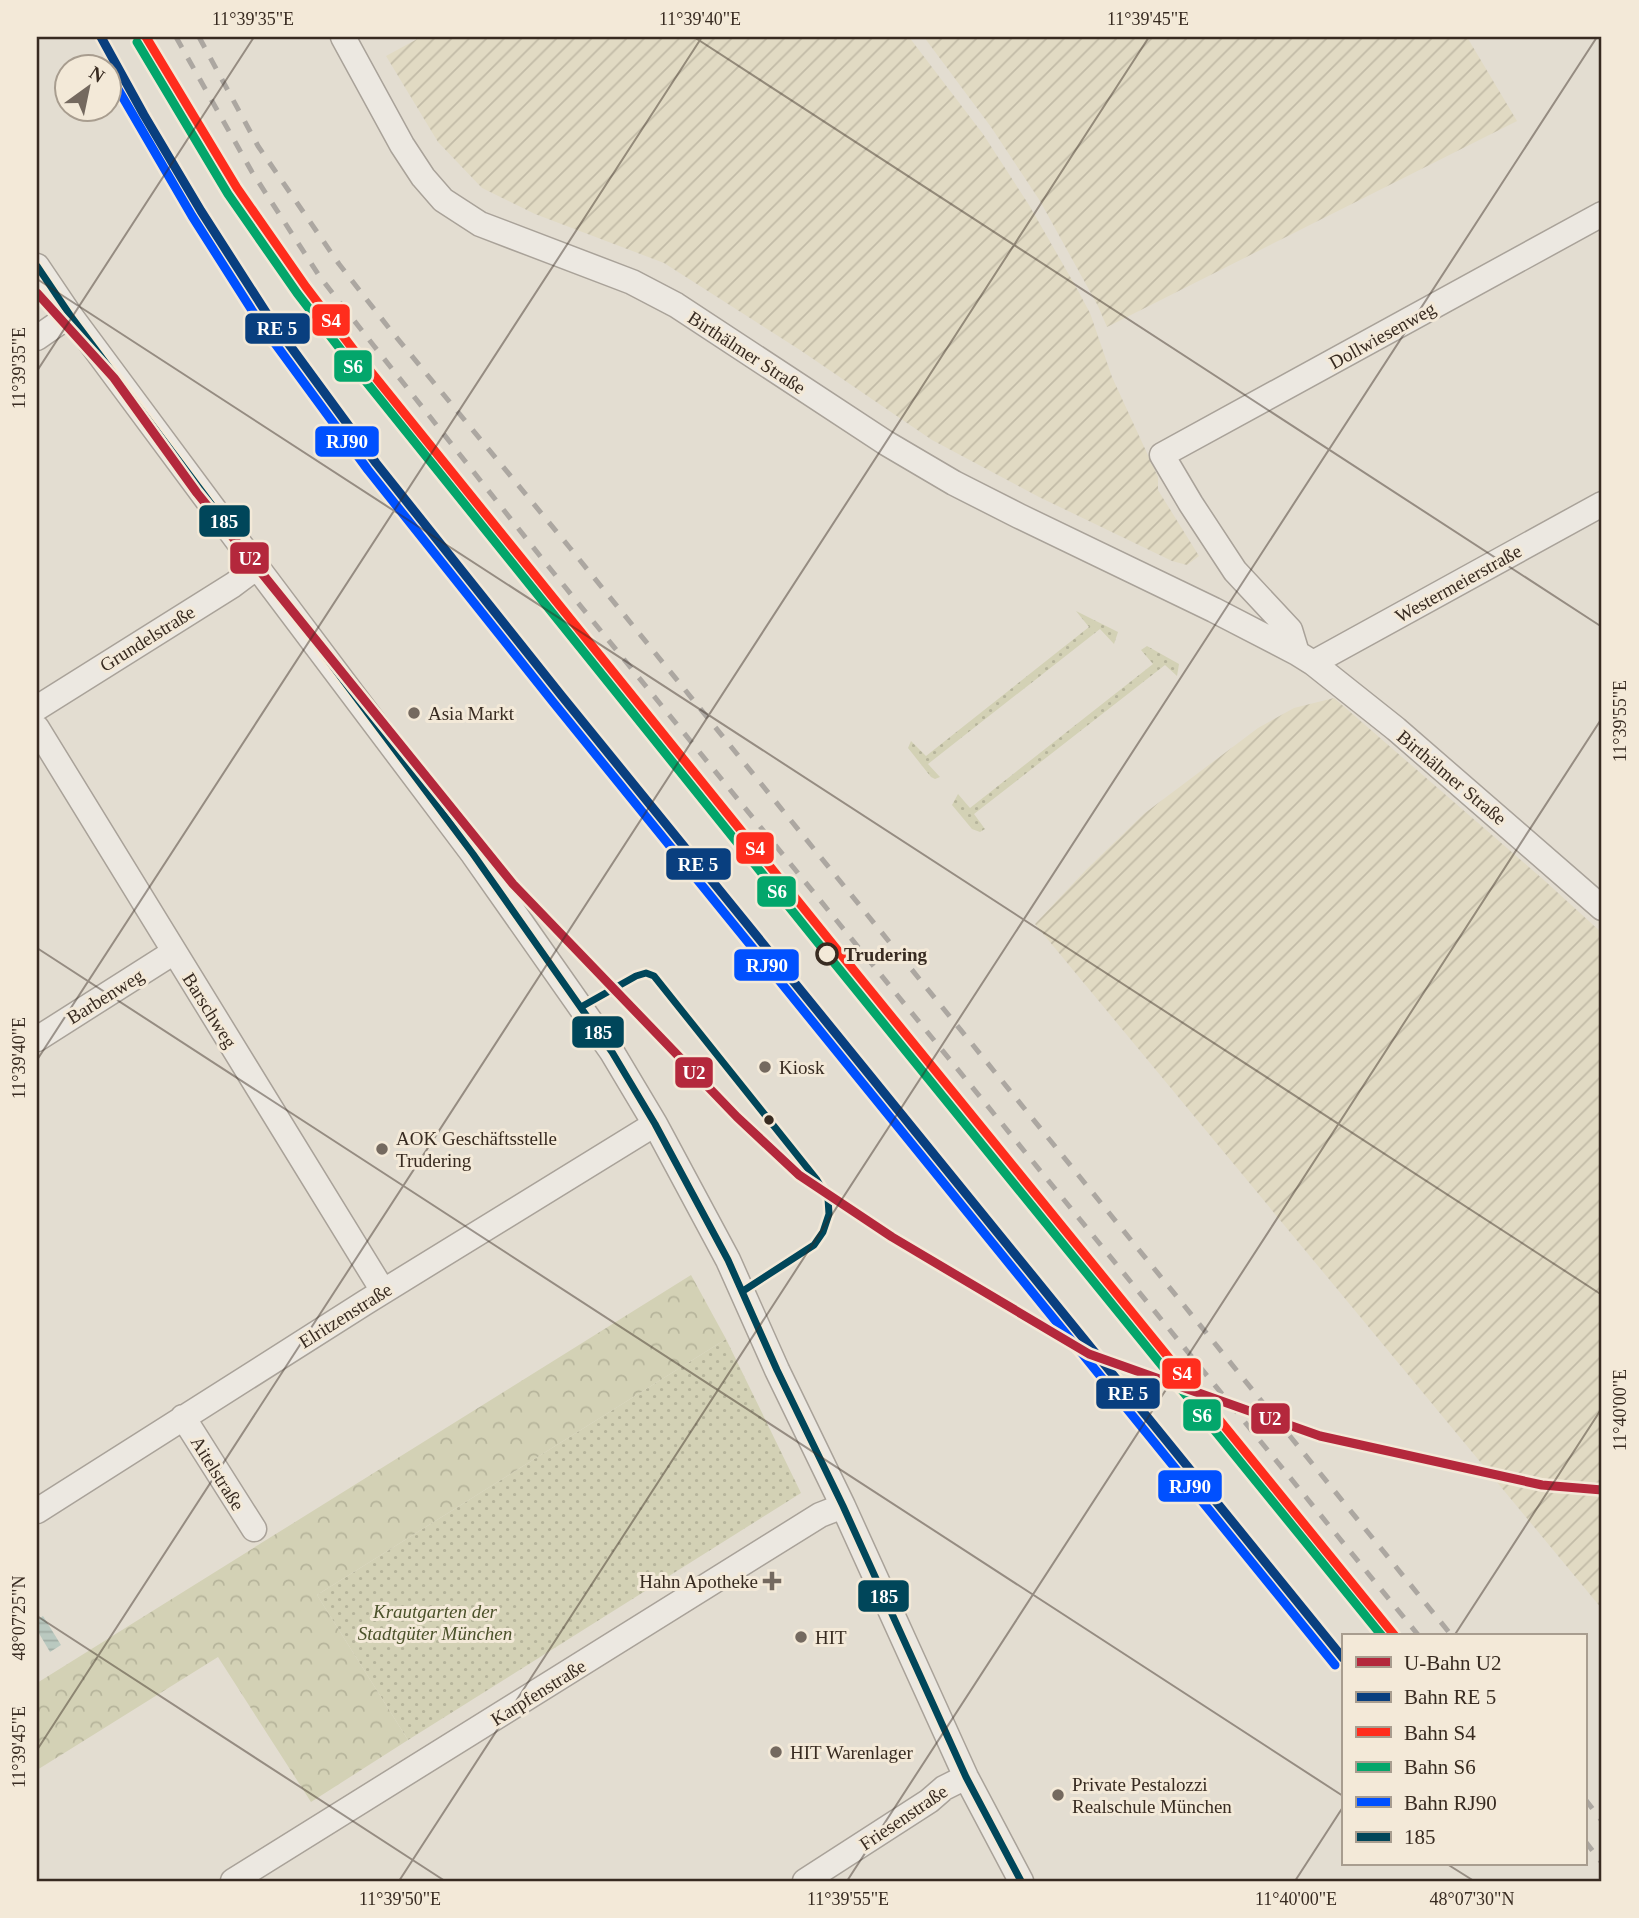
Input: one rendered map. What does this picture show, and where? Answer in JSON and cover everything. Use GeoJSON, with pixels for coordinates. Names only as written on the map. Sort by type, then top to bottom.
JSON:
{"type":"FeatureCollection","features":[{"type":"Feature","properties":{"kind":"street","name":"Birthälmer Straße"},"geometry":{"type":"LineString","coordinates":[[343,37],[402,145],[423,177],[443,200],[480,225],[632,282],[676,305],[886,443],[954,483],[1214,610],[1305,658],[1396,729],[1602,908]]}},
{"type":"Feature","properties":{"kind":"street","name":"Dollwiesenweg"},"geometry":{"type":"LineString","coordinates":[[1162,455],[1602,214]]}},
{"type":"Feature","properties":{"kind":"street"},"geometry":{"type":"LineString","coordinates":[[37,266],[70,315],[473,854],[612,1052],[655,1124],[728,1260],[966,1777],[1021,1881]]}},
{"type":"Feature","properties":{"kind":"street"},"geometry":{"type":"LineString","coordinates":[[37,338],[70,315]]}},
{"type":"Feature","properties":{"kind":"street","name":"Birthälmer Straße"},"geometry":{"type":"LineString","coordinates":[[1162,455],[1235,571],[1290,630],[1305,658]]}},
{"type":"Feature","properties":{"kind":"street","name":"Westermeierstraße"},"geometry":{"type":"LineString","coordinates":[[1305,658],[1602,504]]}},
{"type":"Feature","properties":{"kind":"street","name":"Grundelstraße"},"geometry":{"type":"LineString","coordinates":[[37,708],[257,567]]}},
{"type":"Feature","properties":{"kind":"street"},"geometry":{"type":"LineString","coordinates":[[1214,610],[1235,571]]}},
{"type":"Feature","properties":{"kind":"street","name":"Barschweg"},"geometry":{"type":"LineString","coordinates":[[37,728],[383,1291]]}},
{"type":"Feature","properties":{"kind":"street","name":"Barbenweg"},"geometry":{"type":"LineString","coordinates":[[37,1039],[174,952]]}},
{"type":"Feature","properties":{"kind":"street","name":"Elritzenstraße"},"geometry":{"type":"LineString","coordinates":[[37,1511],[383,1291],[655,1124]]}},
{"type":"Feature","properties":{"kind":"street","name":"Aitelstraße"},"geometry":{"type":"LineString","coordinates":[[183,1417],[254,1529]]}},
{"type":"Feature","properties":{"kind":"street","name":"Karpfenstraße"},"geometry":{"type":"LineString","coordinates":[[233,1881],[814,1519],[843,1506]]}},
{"type":"Feature","properties":{"kind":"street","name":"Friesenstraße"},"geometry":{"type":"LineString","coordinates":[[805,1881],[929,1801],[944,1788],[966,1777]]}},
{"type":"Feature","properties":{"kind":"shaded area"},"geometry":{"type":"Polygon","coordinates":[[[421,37],[909,37],[983,134],[1029,205],[1076,287],[1090,313],[1112,377],[1158,477],[1158,490],[1199,556],[1187,565],[1172,561],[1039,497],[932,440],[800,350],[664,263],[535,214],[482,188],[438,142],[386,56],[421,37]]]}},
{"type":"Feature","properties":{"kind":"shaded area"},"geometry":{"type":"Polygon","coordinates":[[[924,37],[1467,37],[1517,121],[1107,327],[1040,201],[991,127],[924,37]]]}},
{"type":"Feature","properties":{"kind":"shaded area"},"geometry":{"type":"Polygon","coordinates":[[[1334,698],[1602,933],[1602,1609],[1035,924],[1145,813],[1258,728],[1294,708],[1334,698]]]}},
{"type":"Feature","properties":{"kind":"shaded area"},"geometry":{"type":"Polygon","coordinates":[[[43,1616],[61,1645],[50,1652],[37,1630],[37,1620],[43,1616]]]}},
{"type":"Feature","properties":{"kind":"green space"},"geometry":{"type":"Polygon","coordinates":[[[1076,611],[1118,632],[1114,644],[1100,629],[928,764],[940,777],[931,777],[908,748],[911,741],[926,756],[1089,627],[1076,611]]]}},
{"type":"Feature","properties":{"kind":"green space"},"geometry":{"type":"Polygon","coordinates":[[[1147,646],[1179,664],[1177,676],[1165,665],[974,814],[985,829],[980,832],[972,829],[952,805],[958,794],[970,808],[1153,664],[1141,650],[1147,646]]]}},
{"type":"Feature","properties":{"kind":"green space"},"geometry":{"type":"Polygon","coordinates":[[[691,1275],[726,1339],[317,1595],[408,1740],[311,1802],[218,1657],[37,1770],[37,1683],[691,1275]]]}},
{"type":"Feature","properties":{"kind":"green space","name":"Krautgarten der Stadtgüter München"},"geometry":{"type":"Polygon","coordinates":[[[726,1339],[801,1493],[408,1740],[317,1595],[726,1339]]]}},
{"type":"Feature","properties":{"kind":"railway"},"geometry":{"type":"LineString","coordinates":[[176,37],[252,172],[320,277],[548,566],[1417,1634]]}},
{"type":"Feature","properties":{"kind":"railway"},"geometry":{"type":"LineString","coordinates":[[199,37],[258,146],[339,264],[392,332],[1450,1634]]}},
{"type":"Feature","properties":{"kind":"railway"},"geometry":{"type":"LineString","coordinates":[[1586,1800],[1602,1821]]}},
{"type":"Feature","properties":{"kind":"railway"},"geometry":{"type":"LineString","coordinates":[[1586,1842],[1602,1863]]}},
{"type":"Feature","properties":{"kind":"metro line","name":"U2"},"geometry":{"type":"LineString","coordinates":[[37,293],[114,378],[197,493],[513,884],[737,1117],[799,1175],[892,1237],[1089,1354],[1320,1436],[1542,1485],[1602,1490]]}},
{"type":"Feature","properties":{"kind":"transit line"},"geometry":{"type":"LineString","coordinates":[[101,37],[201,211],[269,317],[376,463],[561,695],[1342,1657]]}},
{"type":"Feature","properties":{"kind":"transit line","name":"185"},"geometry":{"type":"LineString","coordinates":[[37,266],[70,315],[473,854],[612,1052],[655,1124],[728,1260],[966,1777],[1021,1881]]}},
{"type":"Feature","properties":{"kind":"transit line","name":"185"},"geometry":{"type":"LineString","coordinates":[[581,1007],[636,976],[646,973],[654,976],[817,1180],[828,1198],[829,1214],[823,1232],[814,1245],[743,1291]]}},
{"type":"Feature","properties":{"kind":"rail line","name":"S4"},"geometry":{"type":"LineString","coordinates":[[146,37],[237,188],[359,357],[1393,1634]]}},
{"type":"Feature","properties":{"kind":"rail line","name":"S6"},"geometry":{"type":"LineString","coordinates":[[137,42],[228,194],[297,293],[351,363],[1380,1634]]}},
{"type":"Feature","properties":{"kind":"rail line","name":"RJ90"},"geometry":{"type":"LineString","coordinates":[[122,96],[192,216],[260,323],[368,470],[553,702],[1335,1665]]}},
{"type":"Feature","properties":{"kind":"place","name":"Asia Markt"},"geometry":{"type":"Point","coordinates":[414,713]}},
{"type":"Feature","properties":{"kind":"place","name":"Trudering"},"geometry":{"type":"Point","coordinates":[827,954]}},
{"type":"Feature","properties":{"kind":"place","name":"Kiosk"},"geometry":{"type":"Point","coordinates":[765,1067]}},
{"type":"Feature","properties":{"kind":"place","name":"AOK Geschäftsstelle Trudering"},"geometry":{"type":"Point","coordinates":[382,1149]}},
{"type":"Feature","properties":{"kind":"place","name":"Hahn Apotheke"},"geometry":{"type":"Point","coordinates":[772,1581]}},
{"type":"Feature","properties":{"kind":"place","name":"HIT"},"geometry":{"type":"Point","coordinates":[801,1637]}},
{"type":"Feature","properties":{"kind":"place","name":"HIT Warenlager"},"geometry":{"type":"Point","coordinates":[776,1752]}},
{"type":"Feature","properties":{"kind":"place","name":"Private Pestalozzi Realschule München"},"geometry":{"type":"Point","coordinates":[1058,1795]}}]}
